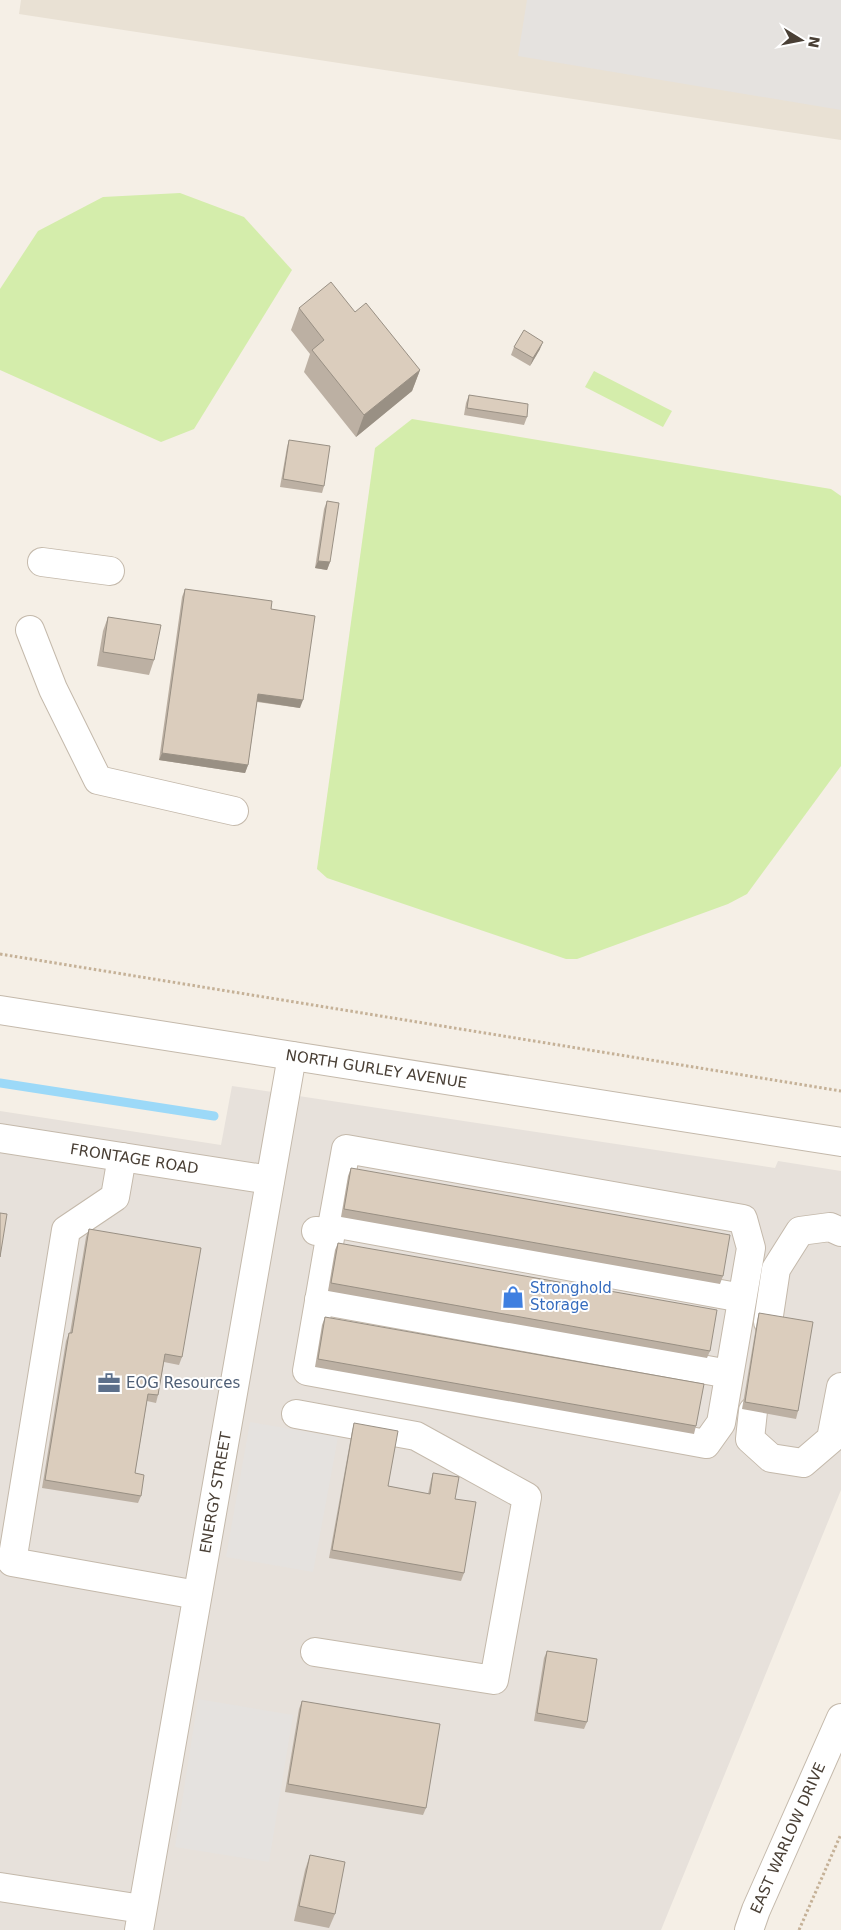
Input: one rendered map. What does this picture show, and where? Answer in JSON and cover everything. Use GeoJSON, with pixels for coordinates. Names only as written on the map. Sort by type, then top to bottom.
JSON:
{"type":"FeatureCollection","features":[{"type":"Feature","properties":{"kind":"street"},"geometry":{"type":"LineString","coordinates":[[42,562],[110,571]]}},
{"type":"Feature","properties":{"kind":"street"},"geometry":{"type":"LineString","coordinates":[[30,630],[53,689],[98,780],[234,811]]}},
{"type":"Feature","properties":{"kind":"street","name":"NORTH GURLEY AVENUE"},"geometry":{"type":"LineString","coordinates":[[0,1010],[841,1142]]}},
{"type":"Feature","properties":{"kind":"street","name":"ENERGY STREET"},"geometry":{"type":"LineString","coordinates":[[141,1920],[292,1056]]}},
{"type":"Feature","properties":{"kind":"street","name":"FRONTAGE ROAD"},"geometry":{"type":"LineString","coordinates":[[0,1138],[270,1180]]}},
{"type":"Feature","properties":{"kind":"street"},"geometry":{"type":"LineString","coordinates":[[346,1149],[743,1219],[751,1248],[742,1298],[721,1423],[706,1444],[307,1371],[320,1300],[327,1229],[346,1149]]}},
{"type":"Feature","properties":{"kind":"street"},"geometry":{"type":"LineString","coordinates":[[122,1157],[115,1196],[66,1230],[12,1562],[197,1595]]}},
{"type":"Feature","properties":{"kind":"street"},"geometry":{"type":"LineString","coordinates":[[768,1322],[776,1269],[800,1231],[830,1227],[841,1232]]}},
{"type":"Feature","properties":{"kind":"street"},"geometry":{"type":"LineString","coordinates":[[327,1229],[742,1298]]}},
{"type":"Feature","properties":{"kind":"street"},"geometry":{"type":"LineString","coordinates":[[320,1300],[729,1374]]}},
{"type":"Feature","properties":{"kind":"street"},"geometry":{"type":"LineString","coordinates":[[753,1411],[750,1438],[771,1458],[803,1462],[831,1439],[841,1387]]}},
{"type":"Feature","properties":{"kind":"street"},"geometry":{"type":"LineString","coordinates":[[296,1414],[416,1436],[527,1496],[494,1680],[315,1652]]}},
{"type":"Feature","properties":{"kind":"street","name":"EAST WARLOW DRIVE"},"geometry":{"type":"LineString","coordinates":[[749,1930],[756,1910],[841,1718]]}},
{"type":"Feature","properties":{"kind":"street"},"geometry":{"type":"LineString","coordinates":[[0,1887],[141,1920]]}},
{"type":"Feature","properties":{"kind":"path"},"geometry":{"type":"LineString","coordinates":[[0,954],[841,1091]]}},
{"type":"Feature","properties":{"kind":"path"},"geometry":{"type":"LineString","coordinates":[[799,1930],[841,1834]]}},
{"type":"Feature","properties":{"kind":"shaded area"},"geometry":{"type":"Polygon","coordinates":[[[21,0],[841,0],[841,140],[19,14],[21,0]]]}},
{"type":"Feature","properties":{"kind":"shaded area"},"geometry":{"type":"Polygon","coordinates":[[[527,0],[841,0],[841,110],[518,56],[527,0]]]}},
{"type":"Feature","properties":{"kind":"shaded area"},"geometry":{"type":"Polygon","coordinates":[[[232,1086],[775,1168],[778,1161],[841,1171],[841,1490],[661,1930],[0,1930],[0,1111],[221,1145],[232,1086]]]}},
{"type":"Feature","properties":{"kind":"shaded area"},"geometry":{"type":"Polygon","coordinates":[[[250,1422],[338,1437],[313,1572],[226,1557],[250,1422]]]}},
{"type":"Feature","properties":{"kind":"shaded area"},"geometry":{"type":"Polygon","coordinates":[[[198,1699],[293,1715],[269,1862],[175,1847],[198,1699]]]}},
{"type":"Feature","properties":{"kind":"green space"},"geometry":{"type":"Polygon","coordinates":[[[180,193],[244,217],[292,270],[194,429],[161,442],[0,370],[0,289],[38,231],[103,197],[180,193]]]}},
{"type":"Feature","properties":{"kind":"green space"},"geometry":{"type":"Polygon","coordinates":[[[594,371],[672,411],[663,427],[585,387],[594,371]]]}},
{"type":"Feature","properties":{"kind":"green space"},"geometry":{"type":"Polygon","coordinates":[[[412,419],[831,489],[841,496],[841,766],[747,894],[728,904],[577,959],[566,959],[327,878],[317,869],[375,448],[412,419]]]}},
{"type":"Feature","properties":{"kind":"building"},"geometry":{"type":"Polygon","coordinates":[[[331,282],[355,312],[366,303],[420,370],[364,415],[312,350],[324,340],[299,308],[331,282]]]}},
{"type":"Feature","properties":{"kind":"building"},"geometry":{"type":"Polygon","coordinates":[[[524,330],[543,342],[533,358],[514,347],[524,330]]]}},
{"type":"Feature","properties":{"kind":"building"},"geometry":{"type":"Polygon","coordinates":[[[469,395],[528,404],[527,417],[467,408],[469,395]]]}},
{"type":"Feature","properties":{"kind":"building"},"geometry":{"type":"Polygon","coordinates":[[[289,440],[330,446],[324,486],[283,479],[289,440]]]}},
{"type":"Feature","properties":{"kind":"building"},"geometry":{"type":"Polygon","coordinates":[[[327,501],[339,503],[330,562],[318,561],[327,501]]]}},
{"type":"Feature","properties":{"kind":"building"},"geometry":{"type":"Polygon","coordinates":[[[185,589],[272,601],[271,609],[315,616],[303,700],[258,694],[248,765],[162,753],[185,589]]]}},
{"type":"Feature","properties":{"kind":"building"},"geometry":{"type":"Polygon","coordinates":[[[108,617],[161,625],[154,660],[103,652],[108,617]]]}},
{"type":"Feature","properties":{"kind":"building"},"geometry":{"type":"Polygon","coordinates":[[[351,1168],[730,1235],[723,1276],[344,1209],[351,1168]]]}},
{"type":"Feature","properties":{"kind":"building"},"geometry":{"type":"Polygon","coordinates":[[[0,1213],[7,1214],[0,1257],[0,1213]]]}},
{"type":"Feature","properties":{"kind":"building","name":"EOG Resources"},"geometry":{"type":"Polygon","coordinates":[[[89,1229],[201,1248],[182,1357],[165,1354],[158,1395],[148,1394],[135,1473],[144,1475],[141,1496],[45,1480],[69,1333],[72,1333],[89,1229]]]}},
{"type":"Feature","properties":{"kind":"building"},"geometry":{"type":"Polygon","coordinates":[[[338,1243],[717,1310],[710,1351],[331,1283],[338,1243]]]}},
{"type":"Feature","properties":{"kind":"building"},"geometry":{"type":"Polygon","coordinates":[[[759,1313],[813,1322],[798,1411],[745,1402],[759,1313]]]}},
{"type":"Feature","properties":{"kind":"building"},"geometry":{"type":"Polygon","coordinates":[[[325,1317],[704,1384],[696,1426],[318,1359],[325,1317]]]}},
{"type":"Feature","properties":{"kind":"building"},"geometry":{"type":"Polygon","coordinates":[[[354,1423],[398,1431],[388,1486],[430,1494],[433,1473],[459,1477],[455,1499],[476,1502],[464,1573],[332,1550],[354,1423]]]}},
{"type":"Feature","properties":{"kind":"building"},"geometry":{"type":"Polygon","coordinates":[[[547,1651],[597,1659],[587,1722],[537,1713],[547,1651]]]}},
{"type":"Feature","properties":{"kind":"building"},"geometry":{"type":"Polygon","coordinates":[[[302,1701],[440,1724],[426,1808],[288,1784],[302,1701]]]}},
{"type":"Feature","properties":{"kind":"building"},"geometry":{"type":"Polygon","coordinates":[[[310,1855],[345,1862],[335,1914],[299,1906],[310,1855]]]}},
{"type":"Feature","properties":{"kind":"waterway"},"geometry":{"type":"LineString","coordinates":[[0,1083],[214,1116]]}},
{"type":"Feature","properties":{"kind":"place","name":"Stronghold Storage"},"geometry":{"type":"Point","coordinates":[513,1297]}},
{"type":"Feature","properties":{"kind":"place","name":"EOG Resources"},"geometry":{"type":"Point","coordinates":[109,1383]}}]}
